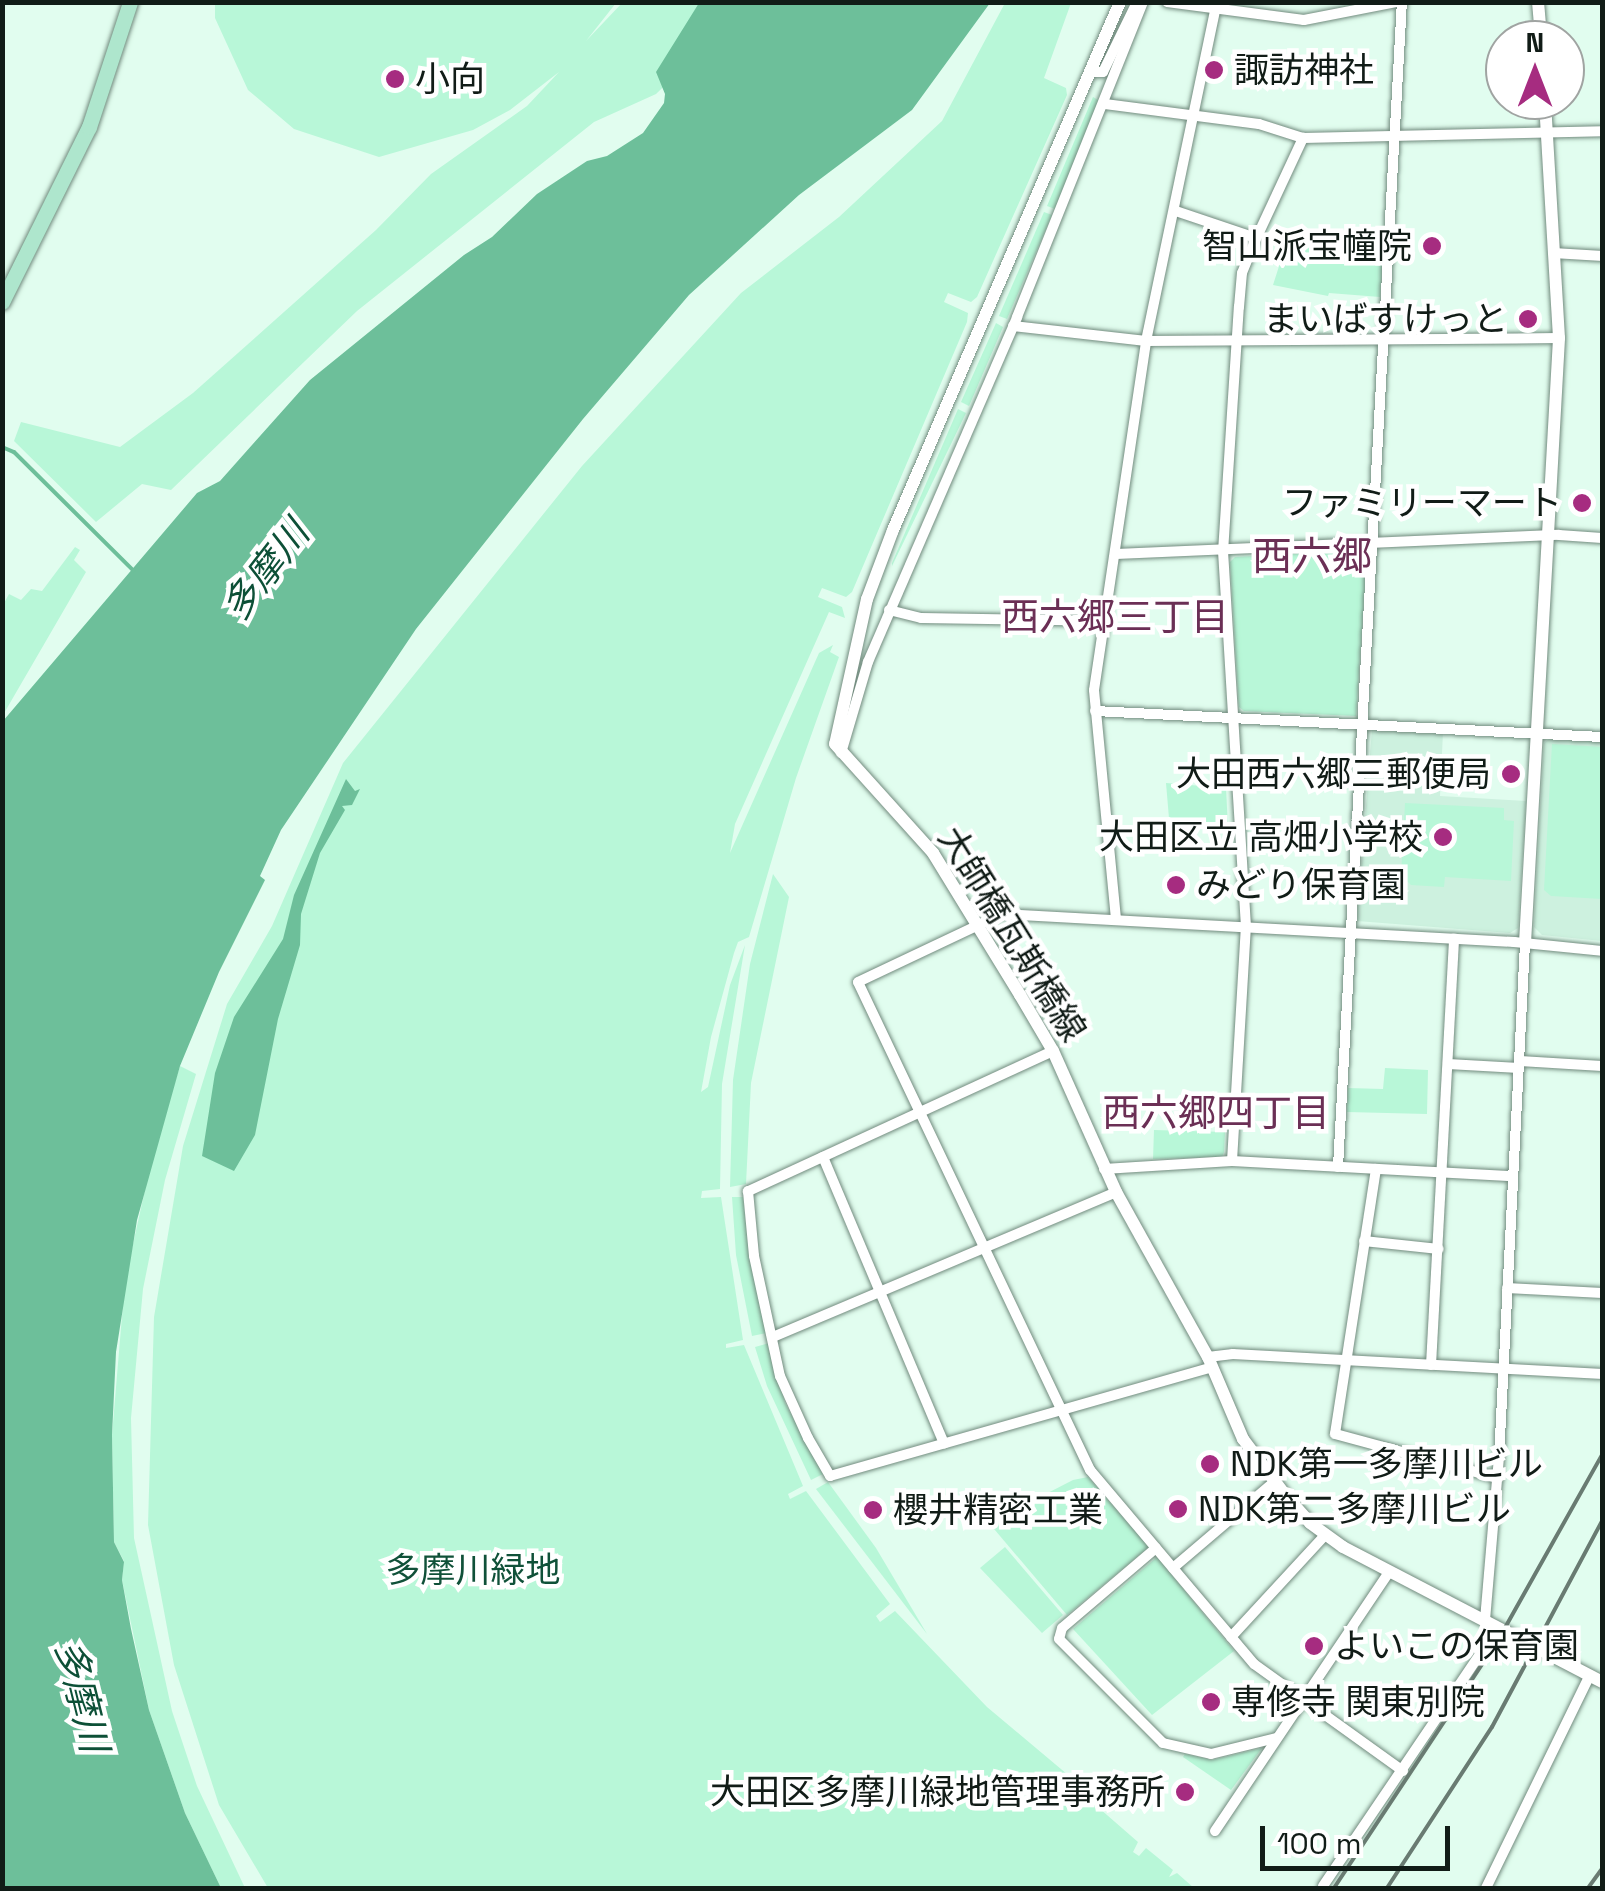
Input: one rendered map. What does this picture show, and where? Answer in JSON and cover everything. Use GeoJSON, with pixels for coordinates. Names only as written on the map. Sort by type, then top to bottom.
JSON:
{"type":"FeatureCollection","features":[{"type":"Feature","properties":{"kind":"main road"},"geometry":{"type":"LineString","coordinates":[[2,302],[96,110],[130,2]]}},
{"type":"Feature","properties":{"kind":"street"},"geometry":{"type":"LineString","coordinates":[[841,753],[834,738],[867,599],[1120,2]]}},
{"type":"Feature","properties":{"kind":"street"},"geometry":{"type":"LineString","coordinates":[[1092,72],[1102,72],[1140,2]]}},
{"type":"Feature","properties":{"kind":"street"},"geometry":{"type":"LineString","coordinates":[[841,753],[855,700],[890,610],[1105,104],[1140,2]]}},
{"type":"Feature","properties":{"kind":"street"},"geometry":{"type":"LineString","coordinates":[[1168,2],[1304,20],[1400,2],[1396,138],[1338,1167]]}},
{"type":"Feature","properties":{"kind":"street"},"geometry":{"type":"LineString","coordinates":[[1116,919],[1094,690],[1146,340],[1196,117],[1216,6]]}},
{"type":"Feature","properties":{"kind":"street"},"geometry":{"type":"LineString","coordinates":[[1105,104],[1259,124],[1304,138],[1602,131]]}},
{"type":"Feature","properties":{"kind":"street"},"geometry":{"type":"LineString","coordinates":[[1485,1620],[1498,1478],[1560,338],[1546,120]]}},
{"type":"Feature","properties":{"kind":"street"},"geometry":{"type":"LineString","coordinates":[[1232,1161],[1246,927],[1224,552],[1242,273],[1304,138]]}},
{"type":"Feature","properties":{"kind":"street"},"geometry":{"type":"LineString","coordinates":[[1176,211],[1256,238]]}},
{"type":"Feature","properties":{"kind":"street"},"geometry":{"type":"LineString","coordinates":[[1554,253],[1602,256]]}},
{"type":"Feature","properties":{"kind":"street"},"geometry":{"type":"LineString","coordinates":[[1013,326],[1146,340],[1560,338]]}},
{"type":"Feature","properties":{"kind":"street"},"geometry":{"type":"LineString","coordinates":[[1116,554],[1548,536],[1602,538]]}},
{"type":"Feature","properties":{"kind":"street"},"geometry":{"type":"LineString","coordinates":[[890,610],[920,618],[1104,621]]}},
{"type":"Feature","properties":{"kind":"street"},"geometry":{"type":"LineString","coordinates":[[1095,711],[1602,737]]}},
{"type":"Feature","properties":{"kind":"street","name":"大師橋瓦斯橋線"},"geometry":{"type":"LineString","coordinates":[[841,753],[932,853],[1052,1051],[1104,1169],[1210,1362],[1243,1439],[1274,1482],[1325,1535],[1596,1678]]}},
{"type":"Feature","properties":{"kind":"street"},"geometry":{"type":"LineString","coordinates":[[1403,1771],[1254,1664],[1090,1470],[858,982],[1002,914],[1454,938],[1602,951]]}},
{"type":"Feature","properties":{"kind":"street"},"geometry":{"type":"LineString","coordinates":[[1430,1365],[1454,938]]}},
{"type":"Feature","properties":{"kind":"street"},"geometry":{"type":"LineString","coordinates":[[1052,1051],[748,1191],[754,1256],[785,1389],[830,1476],[1062,1409],[1233,1354],[1602,1374]]}},
{"type":"Feature","properties":{"kind":"street"},"geometry":{"type":"LineString","coordinates":[[1448,1064],[1602,1066]]}},
{"type":"Feature","properties":{"kind":"street"},"geometry":{"type":"LineString","coordinates":[[822,1157],[944,1444]]}},
{"type":"Feature","properties":{"kind":"street"},"geometry":{"type":"LineString","coordinates":[[1104,1169],[1232,1161],[1513,1176]]}},
{"type":"Feature","properties":{"kind":"street"},"geometry":{"type":"LineString","coordinates":[[1376,1169],[1335,1434],[1498,1478]]}},
{"type":"Feature","properties":{"kind":"street"},"geometry":{"type":"LineString","coordinates":[[773,1338],[1116,1192]]}},
{"type":"Feature","properties":{"kind":"street"},"geometry":{"type":"LineString","coordinates":[[1364,1241],[1438,1249]]}},
{"type":"Feature","properties":{"kind":"street"},"geometry":{"type":"LineString","coordinates":[[1507,1288],[1602,1293]]}},
{"type":"Feature","properties":{"kind":"street"},"geometry":{"type":"LineString","coordinates":[[1173,1568],[1274,1482]]}},
{"type":"Feature","properties":{"kind":"street"},"geometry":{"type":"LineString","coordinates":[[1231,1636],[1325,1535]]}},
{"type":"Feature","properties":{"kind":"street"},"geometry":{"type":"LineString","coordinates":[[1156,1548],[1062,1628],[1059,1639],[1162,1742],[1211,1754],[1276,1738]]}},
{"type":"Feature","properties":{"kind":"street"},"geometry":{"type":"LineString","coordinates":[[1214,1831],[1390,1572]]}},
{"type":"Feature","properties":{"kind":"street"},"geometry":{"type":"LineString","coordinates":[[1323,1886],[1490,1639]]}},
{"type":"Feature","properties":{"kind":"street"},"geometry":{"type":"LineString","coordinates":[[1486,1888],[1596,1678]]}},
{"type":"Feature","properties":{"kind":"shaded area","name":"大田区立 高畑小学校"},"geometry":{"type":"Polygon","coordinates":[[[1372,729],[1443,732],[1440,796],[1526,801],[1518,928],[1510,933],[1357,921],[1372,729]]]}},
{"type":"Feature","properties":{"kind":"shaded area"},"geometry":{"type":"Polygon","coordinates":[[[1549,739],[1602,741],[1602,941],[1542,935],[1534,927],[1544,743],[1549,739]]]}},
{"type":"Feature","properties":{"kind":"green space"},"geometry":{"type":"Polygon","coordinates":[[[215,3],[616,3],[586,41],[622,3],[740,3],[731,21],[656,94],[594,122],[357,311],[171,490],[142,484],[96,522],[14,441],[21,422],[120,447],[193,393],[376,230],[431,174],[527,106],[559,72],[510,110],[473,130],[379,157],[294,129],[248,90],[215,18],[215,3]]]}},
{"type":"Feature","properties":{"kind":"green space","name":"多摩川緑地"},"geometry":{"type":"Polygon","coordinates":[[[1005,3],[1071,3],[1044,78],[1066,88],[1067,95],[977,297],[971,302],[948,293],[944,302],[968,313],[967,322],[852,592],[846,597],[822,588],[818,597],[842,607],[845,618],[829,612],[735,824],[730,853],[819,653],[833,645],[830,652],[839,657],[796,778],[749,937],[738,942],[734,953],[711,1037],[701,1092],[708,1087],[730,985],[745,945],[722,1084],[720,1189],[702,1191],[701,1198],[721,1197],[743,1340],[726,1344],[726,1348],[744,1345],[803,1486],[788,1494],[790,1499],[806,1491],[890,1604],[876,1616],[880,1622],[895,1611],[987,1707],[1074,1780],[1084,1795],[1138,1842],[1133,1852],[1139,1856],[1146,1848],[1173,1870],[1169,1877],[1177,1873],[1194,1888],[268,1888],[219,1805],[174,1665],[148,1525],[154,1317],[183,1146],[227,1004],[272,926],[343,763],[582,466],[741,293],[839,217],[942,121],[1005,3]]]}},
{"type":"Feature","properties":{"kind":"green space"},"geometry":{"type":"Polygon","coordinates":[[[1093,97],[1098,100],[1097,109],[1055,209],[1047,206],[1093,97]]]}},
{"type":"Feature","properties":{"kind":"green space"},"geometry":{"type":"Polygon","coordinates":[[[1044,212],[1052,215],[1007,319],[999,316],[1044,212]]]}},
{"type":"Feature","properties":{"kind":"green space"},"geometry":{"type":"Polygon","coordinates":[[[1290,232],[1383,258],[1380,297],[1329,293],[1328,296],[1273,285],[1290,232]]]}},
{"type":"Feature","properties":{"kind":"green space"},"geometry":{"type":"Polygon","coordinates":[[[996,323],[1003,327],[969,406],[961,402],[996,323]]]}},
{"type":"Feature","properties":{"kind":"green space"},"geometry":{"type":"Polygon","coordinates":[[[958,409],[966,413],[892,566],[892,563],[958,409]]]}},
{"type":"Feature","properties":{"kind":"green space"},"geometry":{"type":"Polygon","coordinates":[[[75,547],[80,550],[74,560],[86,572],[3,715],[3,605],[9,594],[21,600],[31,589],[42,591],[75,547]]]}},
{"type":"Feature","properties":{"kind":"green space"},"geometry":{"type":"Polygon","coordinates":[[[1363,550],[1367,555],[1356,716],[1244,711],[1239,707],[1230,562],[1235,557],[1363,550]]]}},
{"type":"Feature","properties":{"kind":"green space"},"geometry":{"type":"Polygon","coordinates":[[[1552,744],[1602,747],[1602,899],[1551,896],[1544,890],[1552,744]]]}},
{"type":"Feature","properties":{"kind":"green space"},"geometry":{"type":"Polygon","coordinates":[[[1166,783],[1226,788],[1228,828],[1170,830],[1166,783]]]}},
{"type":"Feature","properties":{"kind":"green space"},"geometry":{"type":"Polygon","coordinates":[[[1405,803],[1504,808],[1504,820],[1514,821],[1511,881],[1445,877],[1444,887],[1411,885],[1401,875],[1405,803]]]}},
{"type":"Feature","properties":{"kind":"green space"},"geometry":{"type":"Polygon","coordinates":[[[773,874],[789,897],[751,1083],[746,1184],[730,1187],[733,1080],[750,964],[773,874]]]}},
{"type":"Feature","properties":{"kind":"green space"},"geometry":{"type":"Polygon","coordinates":[[[180,1066],[196,1074],[165,1180],[143,1289],[131,1418],[134,1538],[172,1711],[197,1786],[245,1888],[221,1888],[185,1813],[149,1710],[122,1580],[124,1561],[114,1542],[112,1435],[125,1280],[155,1145],[180,1066]]]}},
{"type":"Feature","properties":{"kind":"green space"},"geometry":{"type":"Polygon","coordinates":[[[1385,1068],[1428,1070],[1427,1114],[1347,1112],[1348,1088],[1383,1089],[1385,1068]]]}},
{"type":"Feature","properties":{"kind":"green space"},"geometry":{"type":"Polygon","coordinates":[[[1154,1130],[1225,1132],[1224,1152],[1222,1157],[1153,1159],[1154,1130]]]}},
{"type":"Feature","properties":{"kind":"green space"},"geometry":{"type":"Polygon","coordinates":[[[732,1197],[743,1197],[750,1260],[767,1333],[752,1336],[736,1255],[732,1197]]]}},
{"type":"Feature","properties":{"kind":"green space"},"geometry":{"type":"Polygon","coordinates":[[[769,1343],[785,1403],[823,1474],[811,1480],[767,1386],[755,1347],[769,1343]]]}},
{"type":"Feature","properties":{"kind":"green space"},"geometry":{"type":"Polygon","coordinates":[[[1088,1477],[1149,1547],[1067,1615],[989,1523],[1073,1480],[1088,1477]]]}},
{"type":"Feature","properties":{"kind":"green space"},"geometry":{"type":"Polygon","coordinates":[[[828,1482],[876,1548],[927,1634],[816,1489],[828,1482]]]}},
{"type":"Feature","properties":{"kind":"green space"},"geometry":{"type":"Polygon","coordinates":[[[1005,1547],[1063,1615],[1042,1633],[980,1568],[1005,1547]]]}},
{"type":"Feature","properties":{"kind":"green space"},"geometry":{"type":"Polygon","coordinates":[[[1157,1557],[1234,1651],[1152,1715],[1073,1629],[1157,1557]]]}},
{"type":"Feature","properties":{"kind":"green space"},"geometry":{"type":"Polygon","coordinates":[[[1262,1748],[1231,1790],[1183,1757],[1185,1754],[1212,1760],[1262,1748]]]}},
{"type":"Feature","properties":{"kind":"water","name":"多摩川"},"geometry":{"type":"Polygon","coordinates":[[[699,3],[990,3],[912,110],[799,195],[689,295],[583,419],[416,629],[281,830],[260,876],[265,880],[219,972],[180,1066],[137,1220],[116,1352],[112,1435],[114,1542],[124,1562],[122,1580],[131,1629],[149,1710],[185,1813],[221,1888],[3,1888],[3,721],[197,493],[220,481],[310,380],[464,255],[492,237],[537,194],[587,161],[607,156],[643,133],[664,103],[665,94],[656,72],[699,3]]]}},
{"type":"Feature","properties":{"kind":"water"},"geometry":{"type":"Polygon","coordinates":[[[346,779],[355,791],[360,789],[352,805],[342,806],[345,810],[320,853],[301,914],[300,945],[278,1019],[255,1135],[234,1171],[202,1156],[215,1073],[234,1017],[283,939],[294,895],[346,779]]]}},
{"type":"Feature","properties":{"kind":"waterway"},"geometry":{"type":"LineString","coordinates":[[2,447],[14,452],[133,570]]}},
{"type":"Feature","properties":{"kind":"railway"},"geometry":{"type":"LineString","coordinates":[[1334,1888],[1497,1642],[1602,1455]]}},
{"type":"Feature","properties":{"kind":"railway"},"geometry":{"type":"LineString","coordinates":[[1387,1888],[1492,1727],[1602,1521]]}},
{"type":"Feature","properties":{"kind":"railway"},"geometry":{"type":"LineString","coordinates":[[1588,1888],[1602,1869]]}},
{"type":"Feature","properties":{"kind":"place","name":"諏訪神社"},"geometry":{"type":"Point","coordinates":[1214,70]}},
{"type":"Feature","properties":{"kind":"place","name":"小向"},"geometry":{"type":"Point","coordinates":[395,79]}},
{"type":"Feature","properties":{"kind":"place","name":"智山派宝幢院"},"geometry":{"type":"Point","coordinates":[1432,246]}},
{"type":"Feature","properties":{"kind":"place","name":"まいばすけっと"},"geometry":{"type":"Point","coordinates":[1528,319]}},
{"type":"Feature","properties":{"kind":"place","name":"ファミリーマート"},"geometry":{"type":"Point","coordinates":[1582,503]}},
{"type":"Feature","properties":{"kind":"place","name":"大田西六郷三郵便局"},"geometry":{"type":"Point","coordinates":[1511,774]}},
{"type":"Feature","properties":{"kind":"place","name":"大田区立 高畑小学校"},"geometry":{"type":"Point","coordinates":[1443,837]}},
{"type":"Feature","properties":{"kind":"place","name":"みどり保育園"},"geometry":{"type":"Point","coordinates":[1176,885]}},
{"type":"Feature","properties":{"kind":"place","name":"NDK第一多摩川ビル"},"geometry":{"type":"Point","coordinates":[1210,1464]}},
{"type":"Feature","properties":{"kind":"place","name":"NDK第二多摩川ビル"},"geometry":{"type":"Point","coordinates":[1178,1509]}},
{"type":"Feature","properties":{"kind":"place","name":"櫻井精密工業"},"geometry":{"type":"Point","coordinates":[873,1510]}},
{"type":"Feature","properties":{"kind":"place","name":"よいこの保育園"},"geometry":{"type":"Point","coordinates":[1314,1646]}},
{"type":"Feature","properties":{"kind":"place","name":"専修寺 関東別院"},"geometry":{"type":"Point","coordinates":[1211,1702]}},
{"type":"Feature","properties":{"kind":"place","name":"大田区多摩川緑地管理事務所"},"geometry":{"type":"Point","coordinates":[1185,1792]}},
{"type":"Feature","properties":{"kind":"district","name":"西六郷"},"geometry":{"type":"Point","coordinates":[1312,557]}},
{"type":"Feature","properties":{"kind":"district","name":"西六郷三丁目"},"geometry":{"type":"Point","coordinates":[1115,618]}},
{"type":"Feature","properties":{"kind":"district","name":"西六郷四丁目"},"geometry":{"type":"Point","coordinates":[1216,1114]}}]}
